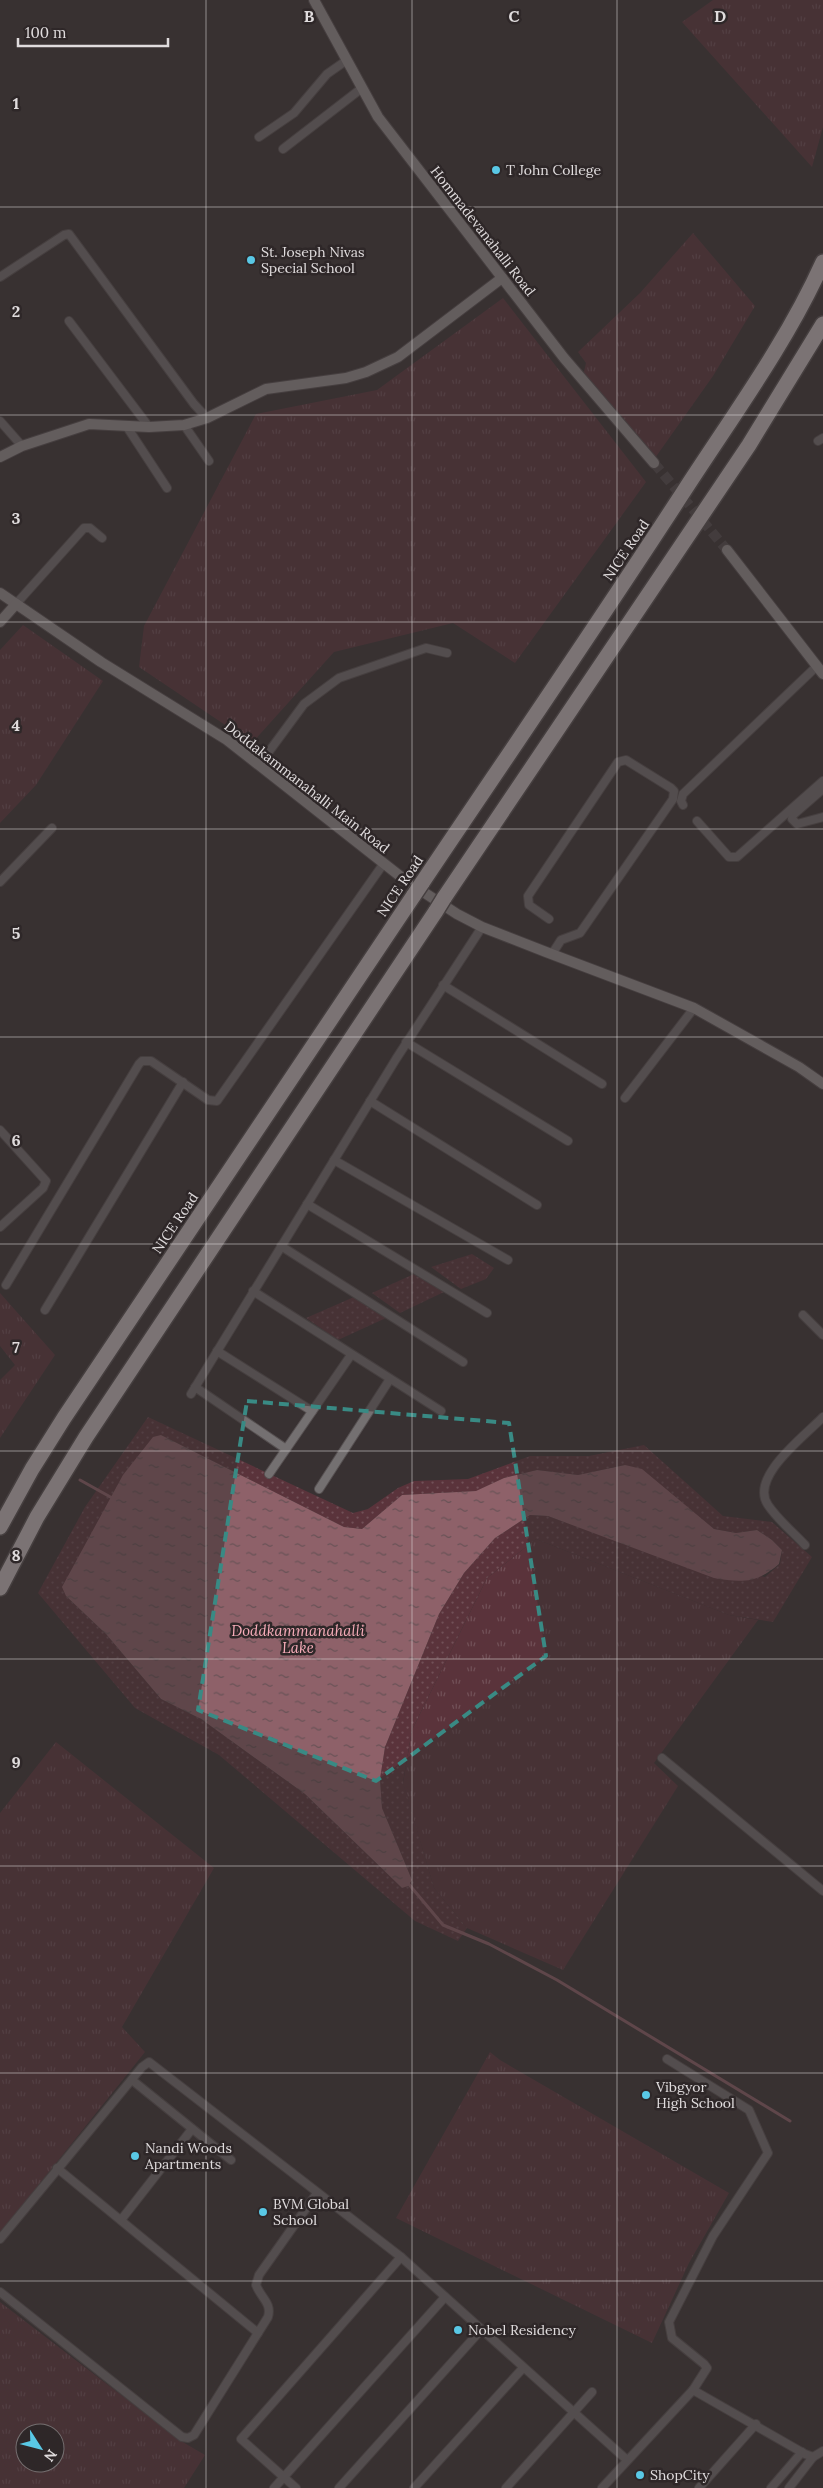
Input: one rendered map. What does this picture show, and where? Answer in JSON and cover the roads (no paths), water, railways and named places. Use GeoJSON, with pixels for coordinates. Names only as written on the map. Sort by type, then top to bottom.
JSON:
{"type":"FeatureCollection","features":[{"type":"Feature","properties":{"kind":"highway","name":"NICE Road"},"geometry":{"type":"LineString","coordinates":[[0,1527],[64,1418],[664,522],[765,366],[798,312],[823,262]]}},
{"type":"Feature","properties":{"kind":"highway"},"geometry":{"type":"LineString","coordinates":[[0,1588],[37,1517],[81,1444],[743,453],[823,324]]}},
{"type":"Feature","properties":{"kind":"street","name":"Hommadevanahalli Road"},"geometry":{"type":"LineString","coordinates":[[314,0],[378,117],[564,358],[654,463]]}},
{"type":"Feature","properties":{"kind":"street"},"geometry":{"type":"LineString","coordinates":[[259,137],[294,113],[327,74],[347,60]]}},
{"type":"Feature","properties":{"kind":"street"},"geometry":{"type":"LineString","coordinates":[[283,149],[362,88]]}},
{"type":"Feature","properties":{"kind":"street"},"geometry":{"type":"LineString","coordinates":[[0,277],[64,235],[69,234],[189,397],[208,418]]}},
{"type":"Feature","properties":{"kind":"street"},"geometry":{"type":"LineString","coordinates":[[0,457],[22,446],[89,424],[149,427],[184,425],[208,418],[266,389],[346,378],[398,358],[502,278]]}},
{"type":"Feature","properties":{"kind":"street"},"geometry":{"type":"LineString","coordinates":[[69,321],[149,427]]}},
{"type":"Feature","properties":{"kind":"street"},"geometry":{"type":"LineString","coordinates":[[0,421],[22,446]]}},
{"type":"Feature","properties":{"kind":"street"},"geometry":{"type":"LineString","coordinates":[[184,425],[209,461]]}},
{"type":"Feature","properties":{"kind":"street"},"geometry":{"type":"LineString","coordinates":[[127,426],[167,488]]}},
{"type":"Feature","properties":{"kind":"street"},"geometry":{"type":"LineString","coordinates":[[0,622],[84,528],[90,528],[102,538]]}},
{"type":"Feature","properties":{"kind":"street"},"geometry":{"type":"LineString","coordinates":[[683,805],[681,801],[683,794],[820,670],[727,550]]}},
{"type":"Feature","properties":{"kind":"street","name":"Doddakammanahalli Main Road"},"geometry":{"type":"LineString","coordinates":[[0,593],[102,662],[227,740],[384,863],[456,914],[482,927],[694,1008],[799,1067],[823,1084]]}},
{"type":"Feature","properties":{"kind":"street"},"geometry":{"type":"LineString","coordinates":[[259,765],[304,704],[339,678],[426,648],[448,653]]}},
{"type":"Feature","properties":{"kind":"street"},"geometry":{"type":"LineString","coordinates":[[549,919],[529,905],[526,899],[618,762],[626,760],[671,788],[674,791],[673,799],[580,933],[561,940],[552,954]]}},
{"type":"Feature","properties":{"kind":"street"},"geometry":{"type":"LineString","coordinates":[[697,821],[728,857],[737,857],[823,780]]}},
{"type":"Feature","properties":{"kind":"street"},"geometry":{"type":"LineString","coordinates":[[823,789],[793,815],[792,819],[797,824],[823,817]]}},
{"type":"Feature","properties":{"kind":"street"},"geometry":{"type":"LineString","coordinates":[[0,882],[52,828]]}},
{"type":"Feature","properties":{"kind":"street"},"geometry":{"type":"LineString","coordinates":[[6,1285],[139,1064],[142,1061],[151,1061],[208,1100],[217,1101],[384,863]]}},
{"type":"Feature","properties":{"kind":"street"},"geometry":{"type":"LineString","coordinates":[[286,1449],[193,1390],[406,1042],[482,927]]}},
{"type":"Feature","properties":{"kind":"street"},"geometry":{"type":"LineString","coordinates":[[443,985],[602,1084]]}},
{"type":"Feature","properties":{"kind":"street"},"geometry":{"type":"LineString","coordinates":[[625,1098],[694,1008]]}},
{"type":"Feature","properties":{"kind":"street"},"geometry":{"type":"LineString","coordinates":[[406,1042],[568,1141]]}},
{"type":"Feature","properties":{"kind":"street"},"geometry":{"type":"LineString","coordinates":[[45,1310],[182,1082]]}},
{"type":"Feature","properties":{"kind":"street"},"geometry":{"type":"LineString","coordinates":[[370,1101],[537,1205]]}},
{"type":"Feature","properties":{"kind":"street"},"geometry":{"type":"LineString","coordinates":[[0,1130],[46,1181],[43,1188],[2,1222]]}},
{"type":"Feature","properties":{"kind":"street"},"geometry":{"type":"LineString","coordinates":[[334,1160],[508,1260]]}},
{"type":"Feature","properties":{"kind":"street"},"geometry":{"type":"LineString","coordinates":[[307,1204],[487,1313]]}},
{"type":"Feature","properties":{"kind":"street"},"geometry":{"type":"LineString","coordinates":[[282,1246],[463,1362]]}},
{"type":"Feature","properties":{"kind":"street"},"geometry":{"type":"LineString","coordinates":[[254,1292],[441,1411]]}},
{"type":"Feature","properties":{"kind":"street"},"geometry":{"type":"LineString","coordinates":[[803,1315],[823,1335]]}},
{"type":"Feature","properties":{"kind":"street"},"geometry":{"type":"LineString","coordinates":[[217,1351],[312,1411]]}},
{"type":"Feature","properties":{"kind":"street"},"geometry":{"type":"LineString","coordinates":[[269,1474],[352,1355]]}},
{"type":"Feature","properties":{"kind":"street"},"geometry":{"type":"LineString","coordinates":[[318,1489],[390,1379]]}},
{"type":"Feature","properties":{"kind":"street"},"geometry":{"type":"LineString","coordinates":[[805,1545],[767,1504],[764,1486],[769,1472],[823,1417]]}},
{"type":"Feature","properties":{"kind":"street"},"geometry":{"type":"LineString","coordinates":[[662,1758],[823,1891]]}},
{"type":"Feature","properties":{"kind":"street"},"geometry":{"type":"LineString","coordinates":[[602,2488],[693,2390],[706,2368],[704,2364],[672,2338],[670,2322],[713,2236],[768,2153],[749,2110],[667,2059]]}},
{"type":"Feature","properties":{"kind":"street"},"geometry":{"type":"LineString","coordinates":[[0,2239],[146,2062],[208,2106],[401,2257],[627,2460]]}},
{"type":"Feature","properties":{"kind":"street"},"geometry":{"type":"LineString","coordinates":[[132,2080],[231,2160]]}},
{"type":"Feature","properties":{"kind":"street"},"geometry":{"type":"LineString","coordinates":[[122,2220],[192,2129]]}},
{"type":"Feature","properties":{"kind":"street"},"geometry":{"type":"LineString","coordinates":[[57,2168],[258,2332]]}},
{"type":"Feature","properties":{"kind":"street"},"geometry":{"type":"LineString","coordinates":[[0,2292],[182,2437],[188,2438],[194,2435],[258,2332],[270,2309],[256,2285],[259,2275],[317,2193]]}},
{"type":"Feature","properties":{"kind":"street"},"geometry":{"type":"LineString","coordinates":[[296,2488],[241,2439],[401,2257]]}},
{"type":"Feature","properties":{"kind":"street"},"geometry":{"type":"LineString","coordinates":[[274,2488],[445,2297]]}},
{"type":"Feature","properties":{"kind":"street"},"geometry":{"type":"LineString","coordinates":[[339,2488],[481,2330]]}},
{"type":"Feature","properties":{"kind":"street"},"geometry":{"type":"LineString","coordinates":[[414,2488],[523,2368]]}},
{"type":"Feature","properties":{"kind":"street"},"geometry":{"type":"LineString","coordinates":[[693,2390],[813,2457]]}},
{"type":"Feature","properties":{"kind":"street"},"geometry":{"type":"LineString","coordinates":[[506,2488],[592,2392]]}},
{"type":"Feature","properties":{"kind":"street"},"geometry":{"type":"LineString","coordinates":[[699,2488],[756,2424]]}},
{"type":"Feature","properties":{"kind":"street"},"geometry":{"type":"LineString","coordinates":[[789,2488],[813,2457],[823,2450]]}},
{"type":"Feature","properties":{"kind":"street"},"geometry":{"type":"LineString","coordinates":[[771,2488],[802,2452]]}},
{"type":"Feature","properties":{"kind":"water","name":"Doddkammanahalli Lake"},"geometry":{"type":"Polygon","coordinates":[[[161,1435],[344,1527],[362,1529],[402,1495],[476,1491],[504,1478],[537,1470],[578,1475],[625,1465],[642,1469],[714,1529],[736,1533],[757,1530],[772,1540],[782,1550],[779,1564],[764,1575],[749,1580],[733,1581],[714,1578],[548,1516],[530,1515],[495,1538],[464,1573],[439,1614],[385,1747],[380,1779],[382,1808],[412,1880],[408,1886],[402,1888],[305,1794],[201,1719],[161,1699],[106,1634],[66,1596],[62,1587],[123,1475],[153,1437],[161,1435]]]}},
{"type":"Feature","properties":{"kind":"waterway"},"geometry":{"type":"LineString","coordinates":[[80,1480],[114,1499]]}},
{"type":"Feature","properties":{"kind":"waterway"},"geometry":{"type":"LineString","coordinates":[[407,1882],[443,1925],[489,1944],[557,1980],[790,2121]]}},
{"type":"Feature","properties":{"kind":"tunnel"},"geometry":{"type":"LineString","coordinates":[[654,463],[727,550]]}},
{"type":"Feature","properties":{"kind":"place","name":"T John College"},"geometry":{"type":"Point","coordinates":[496,170]}},
{"type":"Feature","properties":{"kind":"place","name":"St. Joseph Nivas Special School"},"geometry":{"type":"Point","coordinates":[251,260]}},
{"type":"Feature","properties":{"kind":"place","name":"Vibgyor High School"},"geometry":{"type":"Point","coordinates":[646,2095]}},
{"type":"Feature","properties":{"kind":"place","name":"Nandi Woods Apartments"},"geometry":{"type":"Point","coordinates":[135,2156]}},
{"type":"Feature","properties":{"kind":"place","name":"BVM Global School"},"geometry":{"type":"Point","coordinates":[263,2212]}},
{"type":"Feature","properties":{"kind":"place","name":"Nobel Residency"},"geometry":{"type":"Point","coordinates":[458,2330]}},
{"type":"Feature","properties":{"kind":"place","name":"ShopCity"},"geometry":{"type":"Point","coordinates":[640,2475]}}]}
